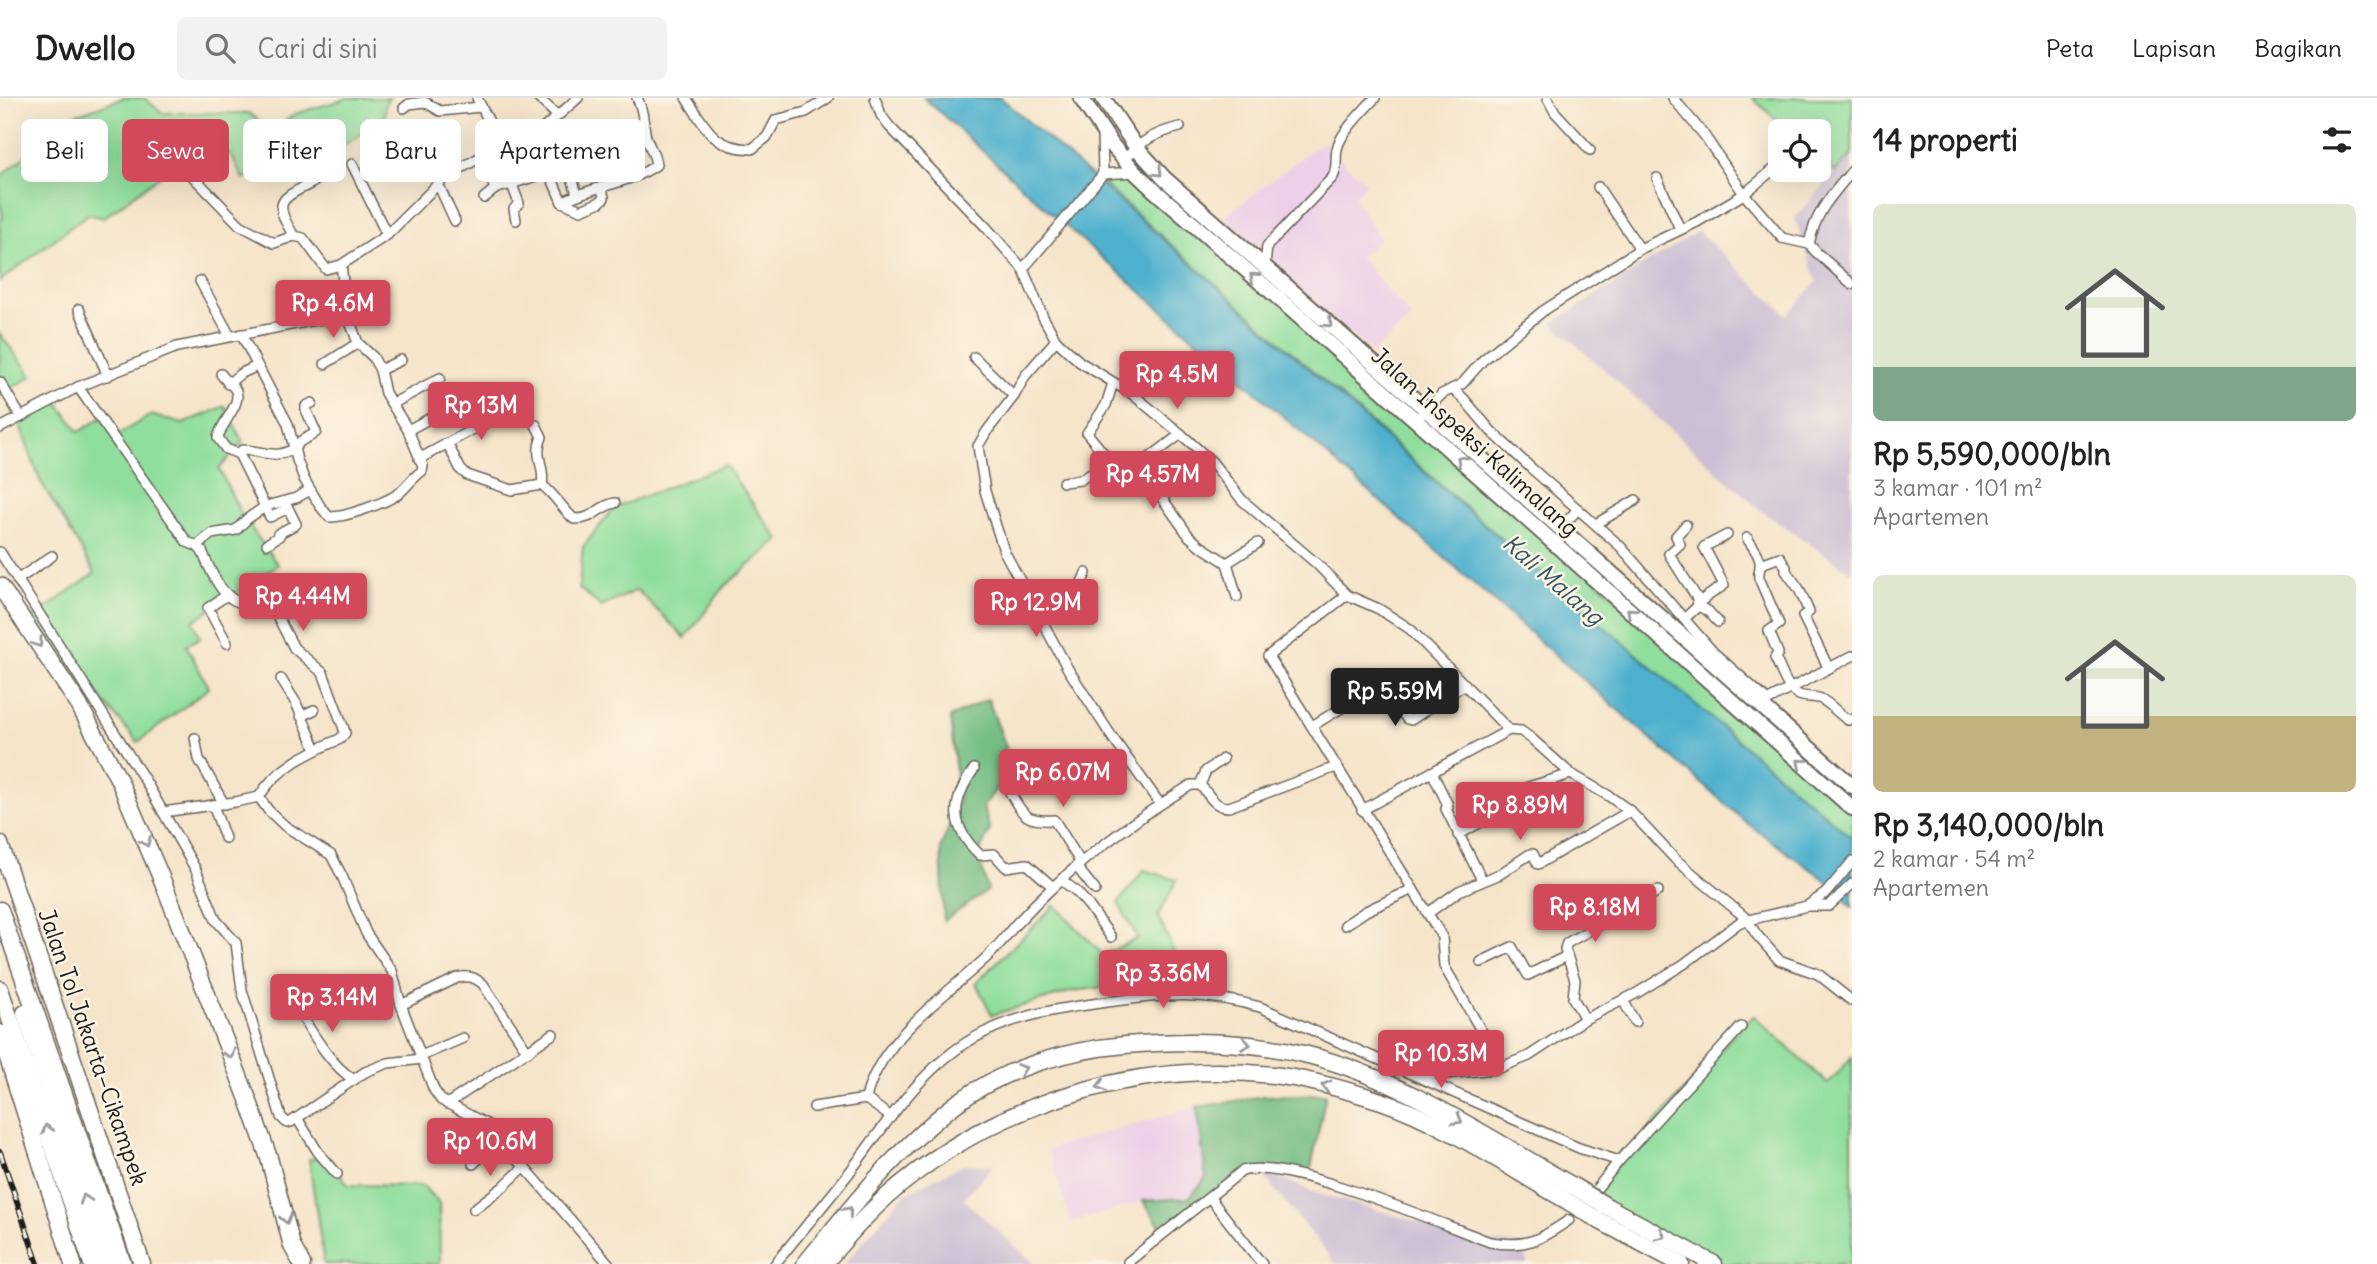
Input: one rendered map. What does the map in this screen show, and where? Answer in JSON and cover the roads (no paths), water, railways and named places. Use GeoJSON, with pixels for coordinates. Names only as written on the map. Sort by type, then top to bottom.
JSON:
{"type":"FeatureCollection","features":[{"type":"Feature","properties":{"kind":"highway"},"geometry":{"type":"LineString","coordinates":[[0,586],[79,705],[120,780],[249,1101],[269,1158],[292,1246],[302,1264]]}},
{"type":"Feature","properties":{"kind":"highway","name":"Jalan Tol Jakarta–Cikampek"},"geometry":{"type":"LineString","coordinates":[[0,844],[142,1264]]}},
{"type":"Feature","properties":{"kind":"highway"},"geometry":{"type":"LineString","coordinates":[[0,863],[136,1264]]}},
{"type":"Feature","properties":{"kind":"highway"},"geometry":{"type":"LineString","coordinates":[[0,910],[123,1264]]}},
{"type":"Feature","properties":{"kind":"highway"},"geometry":{"type":"LineString","coordinates":[[0,937],[107,1264]]}},
{"type":"Feature","properties":{"kind":"highway"},"geometry":{"type":"LineString","coordinates":[[0,989],[92,1264]]}},
{"type":"Feature","properties":{"kind":"highway"},"geometry":{"type":"LineString","coordinates":[[0,1033],[73,1264]]}},
{"type":"Feature","properties":{"kind":"highway"},"geometry":{"type":"LineString","coordinates":[[805,1264],[880,1174],[958,1102],[995,1078],[1057,1057],[1091,1049],[1179,1040],[1238,1043],[1310,1056],[1372,1077],[1436,1108],[1681,1264]]}},
{"type":"Feature","properties":{"kind":"highway"},"geometry":{"type":"LineString","coordinates":[[824,1264],[885,1198],[918,1171],[984,1129],[1027,1108],[1097,1087],[1181,1074],[1275,1075],[1309,1081],[1382,1102],[1429,1121],[1568,1192]]}},
{"type":"Feature","properties":{"kind":"highway"},"geometry":{"type":"LineString","coordinates":[[1604,1214],[1714,1264]]}},
{"type":"Feature","properties":{"kind":"highway"},"geometry":{"type":"LineString","coordinates":[[290,1264],[292,1246]]}},
{"type":"Feature","properties":{"kind":"main road","name":"Jalan Inspeksi Kalimalang"},"geometry":{"type":"LineString","coordinates":[[1103,98],[1136,147],[1164,178],[1265,267],[1280,290]]}},
{"type":"Feature","properties":{"kind":"main road","name":"Jalan Inspeksi Kalimalang"},"geometry":{"type":"LineString","coordinates":[[1084,99],[1102,131],[1135,172],[1280,290],[1420,414],[1852,808]]}},
{"type":"Feature","properties":{"kind":"main road","name":"Jalan Inspeksi Kalimalang"},"geometry":{"type":"LineString","coordinates":[[1420,414],[1560,529],[1644,604],[1763,703],[1852,786]]}},
{"type":"Feature","properties":{"kind":"street"},"geometry":{"type":"LineString","coordinates":[[538,98],[557,115]]}},
{"type":"Feature","properties":{"kind":"street"},"geometry":{"type":"LineString","coordinates":[[553,119],[578,98]]}},
{"type":"Feature","properties":{"kind":"street"},"geometry":{"type":"LineString","coordinates":[[562,202],[656,165],[654,153],[646,139],[637,98]]}},
{"type":"Feature","properties":{"kind":"street"},"geometry":{"type":"LineString","coordinates":[[686,98],[716,141],[752,149],[767,137],[776,120],[806,112],[828,98]]}},
{"type":"Feature","properties":{"kind":"street"},"geometry":{"type":"LineString","coordinates":[[876,98],[881,115],[901,140],[1023,269],[1056,340],[1080,362],[1131,393],[1181,434],[1212,462],[1242,500],[1317,564],[1347,595],[1398,620],[1428,646],[1509,730]]}},
{"type":"Feature","properties":{"kind":"street"},"geometry":{"type":"LineString","coordinates":[[1265,267],[1267,246],[1333,177],[1340,141],[1375,98]]}},
{"type":"Feature","properties":{"kind":"street"},"geometry":{"type":"LineString","coordinates":[[1548,98],[1555,112],[1590,150]]}},
{"type":"Feature","properties":{"kind":"street"},"geometry":{"type":"LineString","coordinates":[[1673,98],[1704,135],[1744,194],[1782,238],[1810,244],[1852,284]]}},
{"type":"Feature","properties":{"kind":"street"},"geometry":{"type":"LineString","coordinates":[[404,108],[409,104],[425,102],[440,111],[479,103],[487,119]]}},
{"type":"Feature","properties":{"kind":"street"},"geometry":{"type":"LineString","coordinates":[[1124,160],[1136,147],[1157,133],[1180,127]]}},
{"type":"Feature","properties":{"kind":"street"},"geometry":{"type":"LineString","coordinates":[[1023,269],[1101,177],[1102,131]]}},
{"type":"Feature","properties":{"kind":"street"},"geometry":{"type":"LineString","coordinates":[[352,164],[387,235]]}},
{"type":"Feature","properties":{"kind":"street"},"geometry":{"type":"LineString","coordinates":[[1810,244],[1813,226],[1822,206],[1852,171]]}},
{"type":"Feature","properties":{"kind":"street"},"geometry":{"type":"LineString","coordinates":[[1101,177],[1135,172]]}},
{"type":"Feature","properties":{"kind":"street"},"geometry":{"type":"LineString","coordinates":[[1420,414],[1446,390],[1462,384],[1483,360],[1542,311],[1640,249],[1697,222],[1744,194],[1768,174]]}},
{"type":"Feature","properties":{"kind":"street"},"geometry":{"type":"LineString","coordinates":[[1657,178],[1680,229]]}},
{"type":"Feature","properties":{"kind":"street"},"geometry":{"type":"LineString","coordinates":[[198,182],[251,233],[274,243],[294,236],[303,238],[326,269],[341,265],[387,235],[440,182]]}},
{"type":"Feature","properties":{"kind":"street"},"geometry":{"type":"LineString","coordinates":[[294,236],[281,216],[281,207],[285,198],[314,182]]}},
{"type":"Feature","properties":{"kind":"street"},"geometry":{"type":"LineString","coordinates":[[441,182],[455,221]]}},
{"type":"Feature","properties":{"kind":"street"},"geometry":{"type":"LineString","coordinates":[[492,182],[495,189]]}},
{"type":"Feature","properties":{"kind":"street"},"geometry":{"type":"LineString","coordinates":[[484,198],[495,189],[520,182]]}},
{"type":"Feature","properties":{"kind":"street"},"geometry":{"type":"LineString","coordinates":[[553,182],[562,202],[581,210],[604,198],[603,188]]}},
{"type":"Feature","properties":{"kind":"street"},"geometry":{"type":"LineString","coordinates":[[574,182],[577,194]]}},
{"type":"Feature","properties":{"kind":"street"},"geometry":{"type":"LineString","coordinates":[[512,186],[519,203],[514,209],[516,220]]}},
{"type":"Feature","properties":{"kind":"street"},"geometry":{"type":"LineString","coordinates":[[1598,187],[1640,249]]}},
{"type":"Feature","properties":{"kind":"street"},"geometry":{"type":"LineString","coordinates":[[241,334],[286,418],[297,460],[310,490],[330,517],[374,506],[399,493],[409,479],[422,471],[423,467],[408,430],[385,393],[380,370],[373,357],[358,344],[347,314],[341,265]]}},
{"type":"Feature","properties":{"kind":"street"},"geometry":{"type":"LineString","coordinates":[[200,281],[230,335]]}},
{"type":"Feature","properties":{"kind":"street"},"geometry":{"type":"LineString","coordinates":[[79,309],[108,376]]}},
{"type":"Feature","properties":{"kind":"street"},"geometry":{"type":"LineString","coordinates":[[0,428],[78,387],[177,347],[347,314]]}},
{"type":"Feature","properties":{"kind":"street"},"geometry":{"type":"LineString","coordinates":[[1056,340],[1025,376],[978,446],[985,491],[1004,551],[1040,616],[1088,701],[1160,804]]}},
{"type":"Feature","properties":{"kind":"street"},"geometry":{"type":"LineString","coordinates":[[325,363],[358,344]]}},
{"type":"Feature","properties":{"kind":"street"},"geometry":{"type":"LineString","coordinates":[[974,357],[1014,396]]}},
{"type":"Feature","properties":{"kind":"street"},"geometry":{"type":"LineString","coordinates":[[380,370],[401,360]]}},
{"type":"Feature","properties":{"kind":"street"},"geometry":{"type":"LineString","coordinates":[[228,384],[240,374],[257,366]]}},
{"type":"Feature","properties":{"kind":"street"},"geometry":{"type":"LineString","coordinates":[[221,374],[236,390],[237,398],[222,424],[218,438],[226,449],[239,454],[271,517],[288,508],[296,524],[267,544]]}},
{"type":"Feature","properties":{"kind":"street"},"geometry":{"type":"LineString","coordinates":[[392,404],[440,378]]}},
{"type":"Feature","properties":{"kind":"street"},"geometry":{"type":"LineString","coordinates":[[0,382],[21,416]]}},
{"type":"Feature","properties":{"kind":"street"},"geometry":{"type":"LineString","coordinates":[[1113,383],[1106,405],[1087,433],[1110,461],[1124,485]]}},
{"type":"Feature","properties":{"kind":"street"},"geometry":{"type":"LineString","coordinates":[[78,387],[187,542],[197,546],[227,595],[237,603],[249,603],[256,610],[267,604],[272,606],[294,648],[324,673],[345,733],[340,739],[295,762],[268,784],[259,797],[163,812]]}},
{"type":"Feature","properties":{"kind":"street"},"geometry":{"type":"LineString","coordinates":[[1452,389],[1511,450],[1596,524],[1637,564],[1713,652],[1763,703],[1852,656]]}},
{"type":"Feature","properties":{"kind":"street"},"geometry":{"type":"LineString","coordinates":[[419,459],[528,399]]}},
{"type":"Feature","properties":{"kind":"street"},"geometry":{"type":"LineString","coordinates":[[408,430],[464,400]]}},
{"type":"Feature","properties":{"kind":"street"},"geometry":{"type":"LineString","coordinates":[[239,454],[242,450],[255,450],[274,455],[294,449],[316,432],[306,410],[306,406],[312,403]]}},
{"type":"Feature","properties":{"kind":"street"},"geometry":{"type":"LineString","coordinates":[[536,425],[542,437],[538,445],[538,456],[544,475],[542,485]]}},
{"type":"Feature","properties":{"kind":"street"},"geometry":{"type":"LineString","coordinates":[[1181,434],[1144,462],[1142,470],[1189,536],[1227,563],[1237,597]]}},
{"type":"Feature","properties":{"kind":"street"},"geometry":{"type":"LineString","coordinates":[[447,443],[461,470],[474,479],[512,490],[542,485],[574,519],[591,517],[608,504],[615,503]]}},
{"type":"Feature","properties":{"kind":"street"},"geometry":{"type":"LineString","coordinates":[[1063,482],[1080,480],[1110,461]]}},
{"type":"Feature","properties":{"kind":"street"},"geometry":{"type":"LineString","coordinates":[[197,546],[216,533],[236,530],[266,506],[296,498],[310,490]]}},
{"type":"Feature","properties":{"kind":"street"},"geometry":{"type":"LineString","coordinates":[[1596,524],[1636,500]]}},
{"type":"Feature","properties":{"kind":"street"},"geometry":{"type":"LineString","coordinates":[[1560,529],[1578,509]]}},
{"type":"Feature","properties":{"kind":"street"},"geometry":{"type":"LineString","coordinates":[[1686,525],[1676,536],[1680,544],[1669,554],[1697,598],[1698,606]]}},
{"type":"Feature","properties":{"kind":"street"},"geometry":{"type":"LineString","coordinates":[[1684,620],[1702,600],[1724,585],[1704,547],[1727,535]]}},
{"type":"Feature","properties":{"kind":"street"},"geometry":{"type":"LineString","coordinates":[[1748,538],[1761,564],[1759,578],[1779,624],[1769,631],[1777,653],[1775,658],[1790,688],[1798,695],[1818,698],[1851,720]]}},
{"type":"Feature","properties":{"kind":"street"},"geometry":{"type":"LineString","coordinates":[[1227,563],[1258,543]]}},
{"type":"Feature","properties":{"kind":"street"},"geometry":{"type":"LineString","coordinates":[[0,552],[163,812],[196,870],[216,920],[236,943],[242,990],[281,1118],[287,1123],[297,1118],[354,1080],[388,1063],[422,1058],[463,1038]]}},
{"type":"Feature","properties":{"kind":"street"},"geometry":{"type":"LineString","coordinates":[[17,580],[52,556]]}},
{"type":"Feature","properties":{"kind":"street"},"geometry":{"type":"LineString","coordinates":[[1761,564],[1780,557],[1799,589],[1809,612],[1803,616],[1828,667]]}},
{"type":"Feature","properties":{"kind":"street"},"geometry":{"type":"LineString","coordinates":[[1040,616],[1072,600],[1086,573]]}},
{"type":"Feature","properties":{"kind":"street"},"geometry":{"type":"LineString","coordinates":[[1644,604],[1658,590]]}},
{"type":"Feature","properties":{"kind":"street"},"geometry":{"type":"LineString","coordinates":[[227,595],[208,608],[227,643]]}},
{"type":"Feature","properties":{"kind":"street"},"geometry":{"type":"LineString","coordinates":[[1347,595],[1268,656],[1442,937],[1444,966],[1502,1068]]}},
{"type":"Feature","properties":{"kind":"street"},"geometry":{"type":"LineString","coordinates":[[1698,606],[1708,611],[1718,622]]}},
{"type":"Feature","properties":{"kind":"street"},"geometry":{"type":"LineString","coordinates":[[281,679],[316,749]]}},
{"type":"Feature","properties":{"kind":"street"},"geometry":{"type":"LineString","coordinates":[[1312,726],[1371,690],[1387,709],[1399,709],[1411,720],[1465,684]]}},
{"type":"Feature","properties":{"kind":"street"},"geometry":{"type":"LineString","coordinates":[[301,716],[314,710]]}},
{"type":"Feature","properties":{"kind":"street"},"geometry":{"type":"LineString","coordinates":[[1363,810],[1509,730],[1521,731],[1571,774],[1630,811],[1675,859],[1747,919],[1756,934],[1779,960],[1818,974],[1852,1001]]}},
{"type":"Feature","properties":{"kind":"street"},"geometry":{"type":"LineString","coordinates":[[195,738],[199,759],[224,804]]}},
{"type":"Feature","properties":{"kind":"street"},"geometry":{"type":"LineString","coordinates":[[1200,785],[1206,771],[1223,759]]}},
{"type":"Feature","properties":{"kind":"street"},"geometry":{"type":"LineString","coordinates":[[1200,785],[1215,804],[1229,807],[1336,767]]}},
{"type":"Feature","properties":{"kind":"street"},"geometry":{"type":"LineString","coordinates":[[974,769],[957,800],[956,818],[969,845],[980,855],[994,854],[1006,867],[1027,864],[1054,887]]}},
{"type":"Feature","properties":{"kind":"street"},"geometry":{"type":"LineString","coordinates":[[1432,772],[1458,835],[1482,880]]}},
{"type":"Feature","properties":{"kind":"street"},"geometry":{"type":"LineString","coordinates":[[1519,799],[1525,788],[1571,774]]}},
{"type":"Feature","properties":{"kind":"street"},"geometry":{"type":"LineString","coordinates":[[866,1099],[869,1086],[912,1021],[928,1011],[994,951],[1016,923],[1061,880],[1160,804],[1191,785],[1200,785]]}},
{"type":"Feature","properties":{"kind":"street"},"geometry":{"type":"LineString","coordinates":[[1009,791],[1019,810],[1028,818],[1039,821],[1054,820],[1095,890]]}},
{"type":"Feature","properties":{"kind":"street"},"geometry":{"type":"LineString","coordinates":[[259,797],[268,810],[285,825],[331,855],[366,933],[392,971],[401,1005],[434,1090],[441,1100],[488,1125],[610,1264]]}},
{"type":"Feature","properties":{"kind":"street"},"geometry":{"type":"LineString","coordinates":[[213,805],[225,838]]}},
{"type":"Feature","properties":{"kind":"street"},"geometry":{"type":"LineString","coordinates":[[1428,913],[1459,891],[1500,873],[1532,853],[1538,864],[1630,811]]}},
{"type":"Feature","properties":{"kind":"street"},"geometry":{"type":"LineString","coordinates":[[1458,835],[1479,823]]}},
{"type":"Feature","properties":{"kind":"street"},"geometry":{"type":"LineString","coordinates":[[1807,906],[1826,893],[1852,862]]}},
{"type":"Feature","properties":{"kind":"street"},"geometry":{"type":"LineString","coordinates":[[1061,880],[1076,891],[1111,937]]}},
{"type":"Feature","properties":{"kind":"street"},"geometry":{"type":"LineString","coordinates":[[1420,1076],[1502,1068],[1539,1050],[1586,1019],[1699,954],[1747,919],[1807,906],[1829,906],[1852,884]]}},
{"type":"Feature","properties":{"kind":"street"},"geometry":{"type":"LineString","coordinates":[[1345,925],[1366,911],[1413,889]]}},
{"type":"Feature","properties":{"kind":"street"},"geometry":{"type":"LineString","coordinates":[[1586,1019],[1573,998],[1575,980],[1567,956],[1567,943],[1658,891]]}},
{"type":"Feature","properties":{"kind":"street"},"geometry":{"type":"LineString","coordinates":[[1481,962],[1512,947],[1528,975],[1567,956]]}},
{"type":"Feature","properties":{"kind":"street"},"geometry":{"type":"LineString","coordinates":[[401,1005],[457,978],[475,978],[483,984],[528,1052]]}},
{"type":"Feature","properties":{"kind":"street"},"geometry":{"type":"LineString","coordinates":[[775,1264],[891,1117],[930,1071],[956,1049],[987,1031],[1025,1018],[1064,1008],[1147,997],[1189,994],[1227,998],[1260,1007],[1579,1148],[1619,1161]]}},
{"type":"Feature","properties":{"kind":"street"},"geometry":{"type":"LineString","coordinates":[[1623,1000],[1635,1022]]}},
{"type":"Feature","properties":{"kind":"street"},"geometry":{"type":"LineString","coordinates":[[294,1004],[327,1053],[345,1074],[354,1080]]}},
{"type":"Feature","properties":{"kind":"street"},"geometry":{"type":"LineString","coordinates":[[1594,1192],[1741,1027]]}},
{"type":"Feature","properties":{"kind":"street"},"geometry":{"type":"LineString","coordinates":[[447,1104],[553,1034]]}},
{"type":"Feature","properties":{"kind":"street"},"geometry":{"type":"LineString","coordinates":[[1458,1094],[1460,1074]]}},
{"type":"Feature","properties":{"kind":"street"},"geometry":{"type":"LineString","coordinates":[[814,1107],[866,1099],[891,1117]]}},
{"type":"Feature","properties":{"kind":"street"},"geometry":{"type":"LineString","coordinates":[[297,1118],[318,1152],[337,1174]]}},
{"type":"Feature","properties":{"kind":"street"},"geometry":{"type":"LineString","coordinates":[[473,1164],[501,1142]]}},
{"type":"Feature","properties":{"kind":"street"},"geometry":{"type":"LineString","coordinates":[[474,1209],[524,1167]]}},
{"type":"Feature","properties":{"kind":"street"},"geometry":{"type":"LineString","coordinates":[[1129,1264],[1128,1262],[1242,1171],[1251,1168],[1287,1172],[1343,1187],[1490,1242],[1524,1244],[1569,1220]]}},
{"type":"Feature","properties":{"kind":"street"},"geometry":{"type":"LineString","coordinates":[[1210,1198],[1262,1264]]}},
{"type":"Feature","properties":{"kind":"water"},"geometry":{"type":"Polygon","coordinates":[[[924,98],[1001,98],[1207,277],[1450,495],[1852,838],[1852,907],[1823,878],[1748,824],[1050,212],[924,98]]]}},
{"type":"Feature","properties":{"kind":"waterway","name":"Kali Malang"},"geometry":{"type":"LineString","coordinates":[[960,98],[1064,188]]}},
{"type":"Feature","properties":{"kind":"waterway","name":"Kali Malang"},"geometry":{"type":"LineString","coordinates":[[1089,210],[1189,297]]}},
{"type":"Feature","properties":{"kind":"waterway","name":"Kali Malang"},"geometry":{"type":"LineString","coordinates":[[1232,334],[1663,709]]}},
{"type":"Feature","properties":{"kind":"railway"},"geometry":{"type":"LineString","coordinates":[[0,1152],[38,1264]]}}]}
